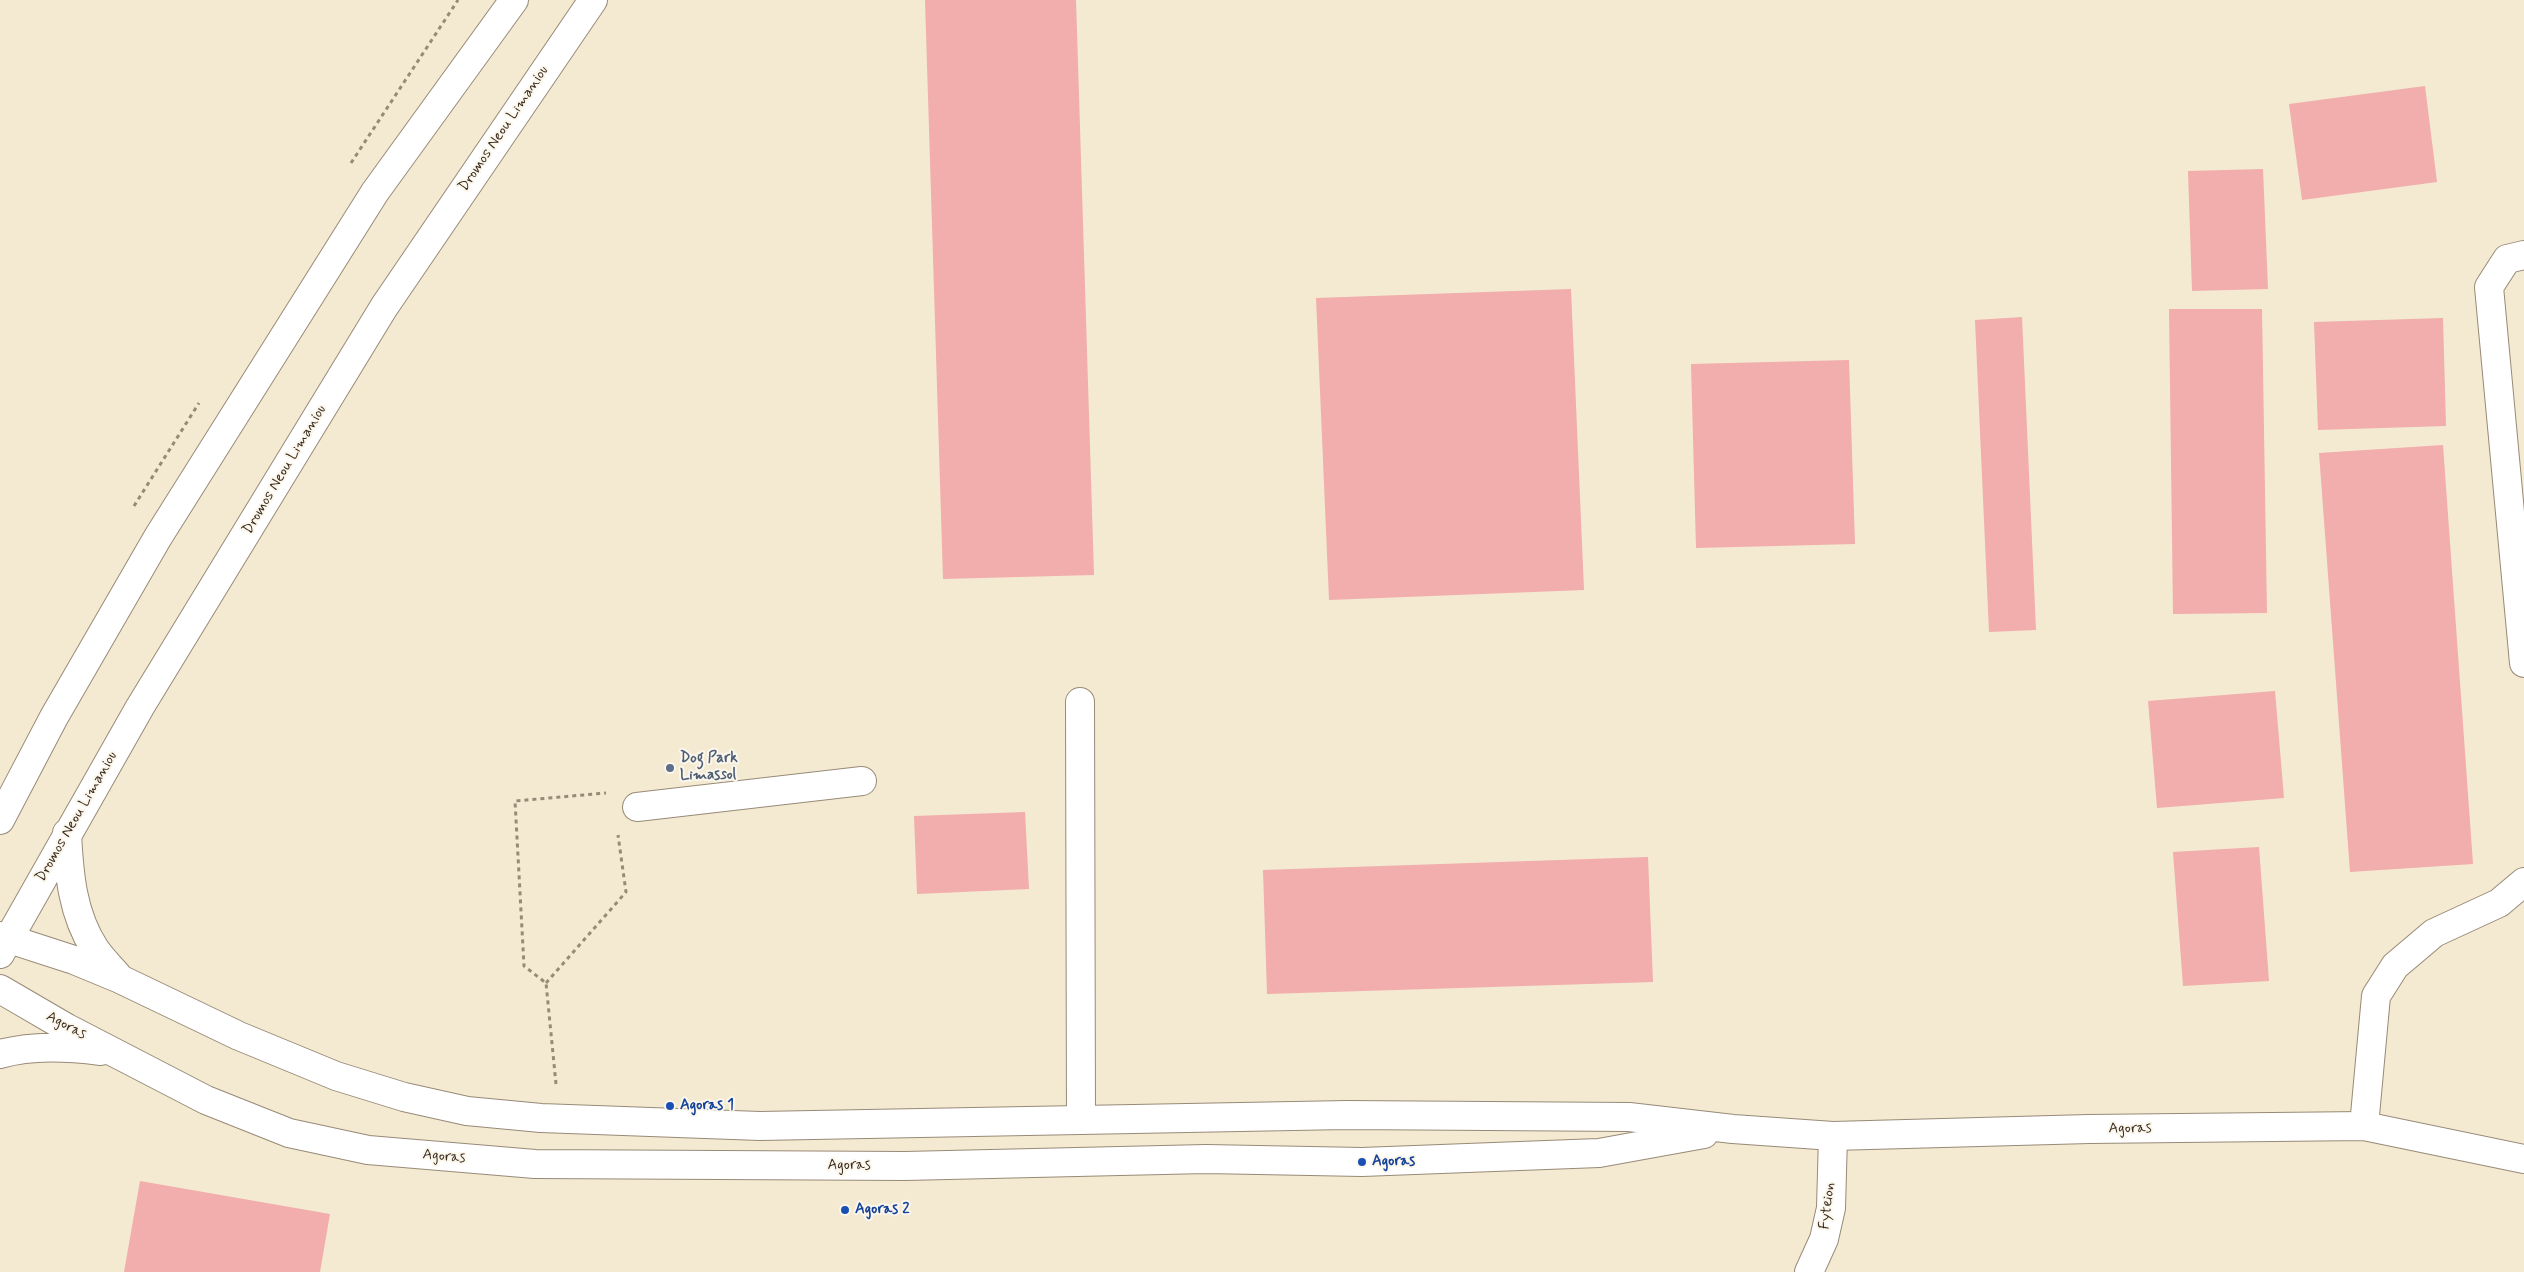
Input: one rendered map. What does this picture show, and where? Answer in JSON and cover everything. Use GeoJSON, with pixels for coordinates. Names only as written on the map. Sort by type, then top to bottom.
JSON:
{"type":"FeatureCollection","features":[{"type":"Feature","properties":{"kind":"main road"},"geometry":{"type":"LineString","coordinates":[[0,820],[54,717],[163,528],[375,192],[514,0]]}},
{"type":"Feature","properties":{"kind":"main road","name":"Dromos Neou Limaniou"},"geometry":{"type":"LineString","coordinates":[[2,943],[140,707],[384,307],[593,0]]}},
{"type":"Feature","properties":{"kind":"main road"},"geometry":{"type":"LineString","coordinates":[[2524,256],[2507,259],[2489,287],[2524,662]]}},
{"type":"Feature","properties":{"kind":"main road"},"geometry":{"type":"LineString","coordinates":[[1080,702],[1081,1120]]}},
{"type":"Feature","properties":{"kind":"main road"},"geometry":{"type":"LineString","coordinates":[[637,807],[862,782]]}},
{"type":"Feature","properties":{"kind":"main road"},"geometry":{"type":"LineString","coordinates":[[67,833],[70,882],[76,906],[95,949],[120,978]]}},
{"type":"Feature","properties":{"kind":"main road"},"geometry":{"type":"LineString","coordinates":[[2364,1126],[2376,996],[2395,966],[2434,933],[2499,902],[2524,882]]}},
{"type":"Feature","properties":{"kind":"main road","name":"Agoras"},"geometry":{"type":"LineString","coordinates":[[2,943],[74,960],[120,978],[239,1036],[336,1076],[404,1098],[467,1111],[560,1119],[760,1126],[1347,1115],[1630,1117],[1733,1129],[1833,1136],[2089,1129],[2364,1126],[2524,1159]]}},
{"type":"Feature","properties":{"kind":"main road","name":"Agoras"},"geometry":{"type":"LineString","coordinates":[[0,989],[67,1028],[117,1052],[206,1100],[289,1133],[368,1150],[535,1164],[905,1166],[1206,1158],[1362,1162],[1599,1153],[1733,1129]]}},
{"type":"Feature","properties":{"kind":"main road"},"geometry":{"type":"LineString","coordinates":[[0,1054],[34,1048],[67,1047],[117,1052]]}},
{"type":"Feature","properties":{"kind":"main road","name":"Fyteion"},"geometry":{"type":"LineString","coordinates":[[1809,1272],[1824,1239],[1831,1208],[1833,1136]]}},
{"type":"Feature","properties":{"kind":"path"},"geometry":{"type":"LineString","coordinates":[[560,1119],[546,983],[524,966],[515,801],[613,793]]}},
{"type":"Feature","properties":{"kind":"path"},"geometry":{"type":"LineString","coordinates":[[546,983],[626,892],[618,832]]}},
{"type":"Feature","properties":{"kind":"building"},"geometry":{"type":"Polygon","coordinates":[[[925,0],[1076,0],[1094,575],[943,579],[925,0]]]}},
{"type":"Feature","properties":{"kind":"building"},"geometry":{"type":"Polygon","coordinates":[[[2425,86],[2437,182],[2302,200],[2289,104],[2425,86]]]}},
{"type":"Feature","properties":{"kind":"building"},"geometry":{"type":"Polygon","coordinates":[[[2263,169],[2268,289],[2192,291],[2188,171],[2263,169]]]}},
{"type":"Feature","properties":{"kind":"building"},"geometry":{"type":"Polygon","coordinates":[[[1571,289],[1584,590],[1329,600],[1316,298],[1571,289]]]}},
{"type":"Feature","properties":{"kind":"building"},"geometry":{"type":"Polygon","coordinates":[[[2169,309],[2262,309],[2267,613],[2173,614],[2169,309]]]}},
{"type":"Feature","properties":{"kind":"building"},"geometry":{"type":"Polygon","coordinates":[[[2022,317],[2036,630],[1989,632],[1975,320],[2022,317]]]}},
{"type":"Feature","properties":{"kind":"building"},"geometry":{"type":"Polygon","coordinates":[[[2443,318],[2446,426],[2318,430],[2314,322],[2443,318]]]}},
{"type":"Feature","properties":{"kind":"building"},"geometry":{"type":"Polygon","coordinates":[[[1849,360],[1855,544],[1696,548],[1691,364],[1849,360]]]}},
{"type":"Feature","properties":{"kind":"building"},"geometry":{"type":"Polygon","coordinates":[[[2443,445],[2473,864],[2350,872],[2319,453],[2443,445]]]}},
{"type":"Feature","properties":{"kind":"building"},"geometry":{"type":"Polygon","coordinates":[[[2275,691],[2284,798],[2157,808],[2148,701],[2275,691]]]}},
{"type":"Feature","properties":{"kind":"building"},"geometry":{"type":"Polygon","coordinates":[[[1025,812],[1029,889],[917,894],[914,816],[1025,812]]]}},
{"type":"Feature","properties":{"kind":"building"},"geometry":{"type":"Polygon","coordinates":[[[2259,847],[2269,981],[2183,986],[2173,852],[2259,847]]]}},
{"type":"Feature","properties":{"kind":"building"},"geometry":{"type":"Polygon","coordinates":[[[1648,857],[1653,982],[1267,994],[1263,870],[1648,857]]]}},
{"type":"Feature","properties":{"kind":"building"},"geometry":{"type":"Polygon","coordinates":[[[140,1181],[330,1214],[320,1272],[124,1272],[140,1181]]]}},
{"type":"Feature","properties":{"kind":"place","name":"Dog Park Limassol"},"geometry":{"type":"Point","coordinates":[670,768]}},
{"type":"Feature","properties":{"kind":"place","name":"Agoras 1"},"geometry":{"type":"Point","coordinates":[670,1106]}},
{"type":"Feature","properties":{"kind":"place","name":"Agoras"},"geometry":{"type":"Point","coordinates":[1362,1162]}},
{"type":"Feature","properties":{"kind":"place","name":"Agoras 2"},"geometry":{"type":"Point","coordinates":[845,1210]}}]}
